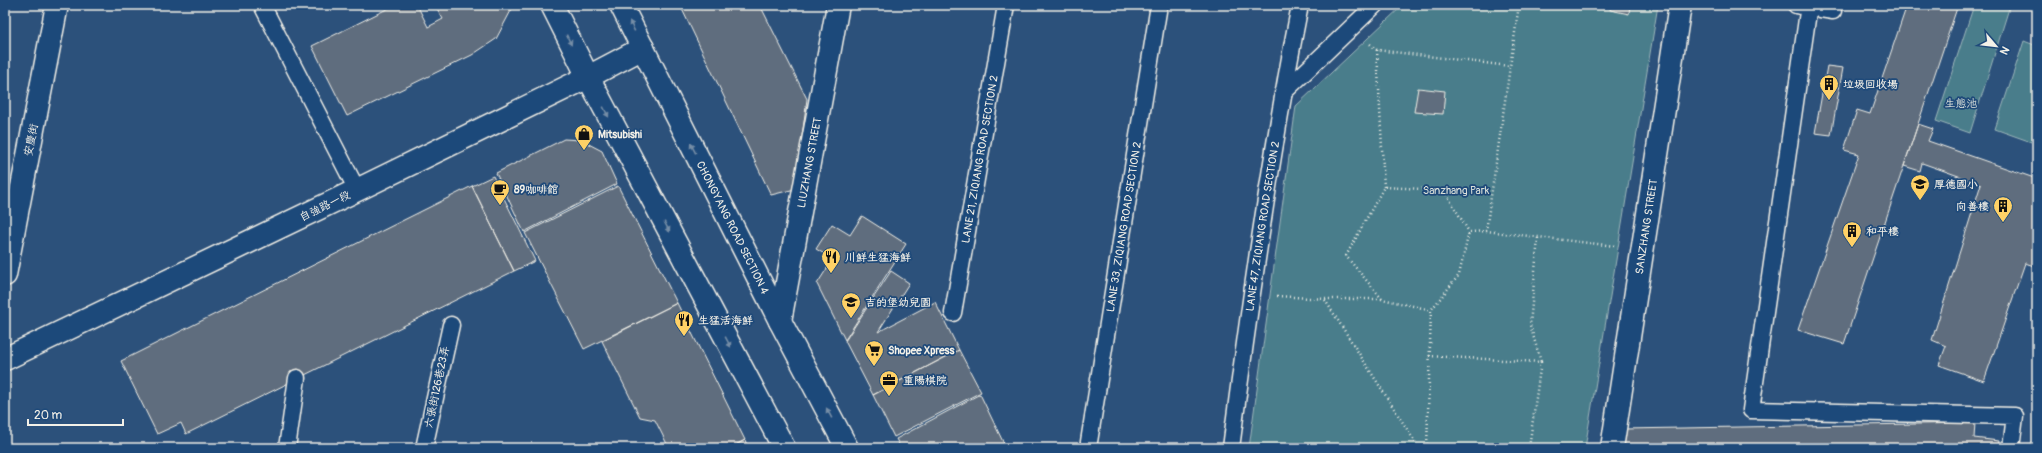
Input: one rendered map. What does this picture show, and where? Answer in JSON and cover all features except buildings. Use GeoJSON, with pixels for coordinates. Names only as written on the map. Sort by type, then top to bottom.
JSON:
{"type":"FeatureCollection","features":[{"type":"Feature","properties":{"kind":"street","name":"安慶街"},"geometry":{"type":"LineString","coordinates":[[5,275],[57,5]]}},
{"type":"Feature","properties":{"kind":"street"},"geometry":{"type":"LineString","coordinates":[[552,5],[588,78],[784,448]]}},
{"type":"Feature","properties":{"kind":"street","name":"CHONGYANG ROAD SECTION 4"},"geometry":{"type":"LineString","coordinates":[[621,5],[780,320],[847,448]]}},
{"type":"Feature","properties":{"kind":"street","name":"LIUZHANG STREET"},"geometry":{"type":"LineString","coordinates":[[780,320],[838,5]]}},
{"type":"Feature","properties":{"kind":"street","name":"SANZHANG STREET"},"geometry":{"type":"LineString","coordinates":[[1612,448],[1680,5]]}},
{"type":"Feature","properties":{"kind":"street","name":"自強路一段"},"geometry":{"type":"LineString","coordinates":[[5,359],[588,78],[643,48]]}},
{"type":"Feature","properties":{"kind":"lane"},"geometry":{"type":"LineString","coordinates":[[262,5],[357,190]]}},
{"type":"Feature","properties":{"kind":"lane","name":"LANE 21, ZIQIANG ROAD SECTION 2"},"geometry":{"type":"LineString","coordinates":[[953,313],[1006,5]]}},
{"type":"Feature","properties":{"kind":"lane","name":"LANE 33, ZIQIANG ROAD SECTION 2"},"geometry":{"type":"LineString","coordinates":[[1088,448],[1159,5]]}},
{"type":"Feature","properties":{"kind":"lane","name":"LANE 47, ZIQIANG ROAD SECTION 2"},"geometry":{"type":"LineString","coordinates":[[1231,448],[1250,294],[1283,93],[1300,5]]}},
{"type":"Feature","properties":{"kind":"lane"},"geometry":{"type":"LineString","coordinates":[[1283,93],[1375,5]]}},
{"type":"Feature","properties":{"kind":"lane"},"geometry":{"type":"LineString","coordinates":[[1833,11],[1805,6],[1751,410],[2015,416],[2011,448]]}},
{"type":"Feature","properties":{"kind":"lane","name":"六張街126巷23弄"},"geometry":{"type":"LineString","coordinates":[[424,448],[451,325]]}},
{"type":"Feature","properties":{"kind":"lane"},"geometry":{"type":"LineString","coordinates":[[287,448],[297,378]]}},
{"type":"Feature","properties":{"kind":"path"},"geometry":{"type":"LineString","coordinates":[[1486,231],[1519,5]]}},
{"type":"Feature","properties":{"kind":"path"},"geometry":{"type":"LineString","coordinates":[[1351,29],[1377,50],[1509,66]]}},
{"type":"Feature","properties":{"kind":"path"},"geometry":{"type":"LineString","coordinates":[[1377,50],[1384,187],[1346,256],[1382,299]]}},
{"type":"Feature","properties":{"kind":"path"},"geometry":{"type":"LineString","coordinates":[[1384,187],[1444,190],[1469,232],[1459,276],[1431,310],[1426,448]]}},
{"type":"Feature","properties":{"kind":"path"},"geometry":{"type":"LineString","coordinates":[[1469,232],[1486,231],[1643,249]]}},
{"type":"Feature","properties":{"kind":"path"},"geometry":{"type":"LineString","coordinates":[[1529,448],[1541,362],[1530,325],[1538,238]]}},
{"type":"Feature","properties":{"kind":"path"},"geometry":{"type":"LineString","coordinates":[[1250,294],[1325,299],[1382,299],[1431,310]]}},
{"type":"Feature","properties":{"kind":"path"},"geometry":{"type":"LineString","coordinates":[[1325,299],[1419,448]]}},
{"type":"Feature","properties":{"kind":"path"},"geometry":{"type":"LineString","coordinates":[[1429,356],[1541,362]]}},
{"type":"Feature","properties":{"kind":"green space","name":"Sanzhang Park"},"geometry":{"type":"Polygon","coordinates":[[[1403,5],[1658,5],[1585,448],[1249,448],[1296,106],[1403,5]]]}},
{"type":"Feature","properties":{"kind":"green space","name":"生態池"},"geometry":{"type":"Polygon","coordinates":[[[1974,5],[2010,5],[1970,133],[1936,121],[1974,5]]]}},
{"type":"Feature","properties":{"kind":"green space"},"geometry":{"type":"Polygon","coordinates":[[[2024,41],[2037,46],[2037,144],[1995,129],[2024,41]]]}},
{"type":"Feature","properties":{"kind":"place","name":"垃圾回收場"},"geometry":{"type":"Point","coordinates":[1829,101]}},
{"type":"Feature","properties":{"kind":"place","name":"Mitsubishi"},"geometry":{"type":"Point","coordinates":[584,151]}},
{"type":"Feature","properties":{"kind":"place","name":"厚德國小"},"geometry":{"type":"Point","coordinates":[1920,201]}},
{"type":"Feature","properties":{"kind":"place","name":"89咖啡館"},"geometry":{"type":"Point","coordinates":[500,206]}},
{"type":"Feature","properties":{"kind":"place","name":"向善樓"},"geometry":{"type":"Point","coordinates":[2003,223]}},
{"type":"Feature","properties":{"kind":"place","name":"和平樓"},"geometry":{"type":"Point","coordinates":[1852,248]}},
{"type":"Feature","properties":{"kind":"place","name":"川鮮生猛海鮮"},"geometry":{"type":"Point","coordinates":[831,274]}},
{"type":"Feature","properties":{"kind":"place","name":"吉的堡幼兒園"},"geometry":{"type":"Point","coordinates":[851,319]}},
{"type":"Feature","properties":{"kind":"place","name":"生猛活海鮮"},"geometry":{"type":"Point","coordinates":[684,337]}},
{"type":"Feature","properties":{"kind":"place","name":"Shopee Xpress"},"geometry":{"type":"Point","coordinates":[874,367]}},
{"type":"Feature","properties":{"kind":"place","name":"重陽棋院"},"geometry":{"type":"Point","coordinates":[889,397]}}]}
